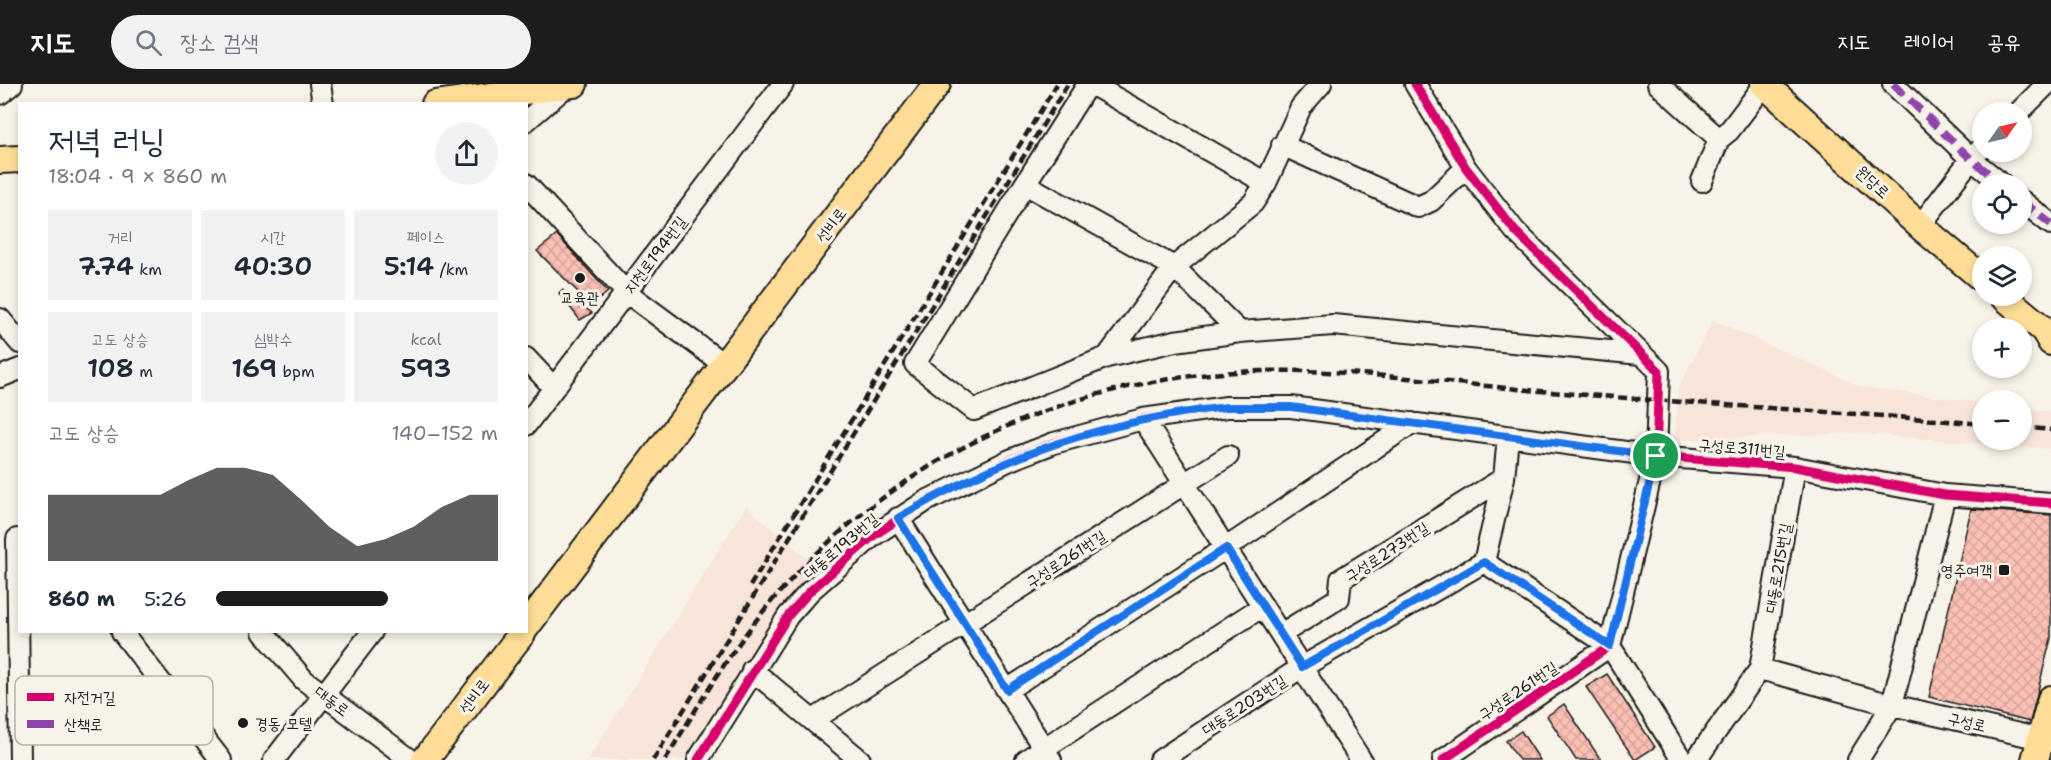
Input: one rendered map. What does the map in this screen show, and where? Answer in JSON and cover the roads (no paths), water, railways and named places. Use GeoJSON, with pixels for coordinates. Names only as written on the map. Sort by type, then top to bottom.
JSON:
{"type":"FeatureCollection","features":[{"type":"Feature","properties":{"kind":"main road","name":"선비로"},"geometry":{"type":"LineString","coordinates":[[528,624],[726,366],[937,84]]}},
{"type":"Feature","properties":{"kind":"main road","name":"원당로"},"geometry":{"type":"LineString","coordinates":[[1765,84],[1920,226],[1972,270]]}},
{"type":"Feature","properties":{"kind":"main road"},"geometry":{"type":"LineString","coordinates":[[448,96],[557,85]]}},
{"type":"Feature","properties":{"kind":"main road"},"geometry":{"type":"LineString","coordinates":[[0,160],[18,159]]}},
{"type":"Feature","properties":{"kind":"main road"},"geometry":{"type":"LineString","coordinates":[[2015,306],[2049,334]]}},
{"type":"Feature","properties":{"kind":"main road","name":"선비로"},"geometry":{"type":"LineString","coordinates":[[425,760],[522,633]]}},
{"type":"Feature","properties":{"kind":"main road","name":"구성로"},"geometry":{"type":"LineString","coordinates":[[2038,750],[2051,699]]}},
{"type":"Feature","properties":{"kind":"street"},"geometry":{"type":"LineString","coordinates":[[0,94],[12,84]]}},
{"type":"Feature","properties":{"kind":"street"},"geometry":{"type":"LineString","coordinates":[[320,84],[323,102]]}},
{"type":"Feature","properties":{"kind":"street","name":"지천로194번길"},"geometry":{"type":"LineString","coordinates":[[528,422],[783,84]]}},
{"type":"Feature","properties":{"kind":"street"},"geometry":{"type":"LineString","coordinates":[[1266,183],[1090,84],[1025,184],[915,364],[974,410],[1107,357],[1176,341],[1240,332],[1332,325],[1641,354]]}},
{"type":"Feature","properties":{"kind":"street"},"geometry":{"type":"LineString","coordinates":[[1107,357],[1174,267],[1252,203],[1266,183],[1301,107],[1321,84]]}},
{"type":"Feature","properties":{"kind":"street"},"geometry":{"type":"LineString","coordinates":[[1415,84],[1466,168],[1515,231],[1659,371],[1656,456],[1610,646]]}},
{"type":"Feature","properties":{"kind":"street"},"geometry":{"type":"LineString","coordinates":[[1658,84],[1719,139]]}},
{"type":"Feature","properties":{"kind":"street"},"geometry":{"type":"LineString","coordinates":[[1702,181],[1719,139],[1730,131],[1765,84]]}},
{"type":"Feature","properties":{"kind":"street"},"geometry":{"type":"LineString","coordinates":[[1893,84],[1972,149]]}},
{"type":"Feature","properties":{"kind":"street"},"geometry":{"type":"LineString","coordinates":[[2029,102],[2047,84]]}},
{"type":"Feature","properties":{"kind":"street"},"geometry":{"type":"LineString","coordinates":[[528,119],[557,85]]}},
{"type":"Feature","properties":{"kind":"street"},"geometry":{"type":"LineString","coordinates":[[1282,145],[1418,207],[1431,201],[1466,168]]}},
{"type":"Feature","properties":{"kind":"street"},"geometry":{"type":"LineString","coordinates":[[1920,226],[1972,159]]}},
{"type":"Feature","properties":{"kind":"street"},"geometry":{"type":"LineString","coordinates":[[1984,162],[1994,174]]}},
{"type":"Feature","properties":{"kind":"street"},"geometry":{"type":"LineString","coordinates":[[1025,184],[1174,267],[1240,332]]}},
{"type":"Feature","properties":{"kind":"street"},"geometry":{"type":"LineString","coordinates":[[528,186],[626,292],[726,366]]}},
{"type":"Feature","properties":{"kind":"street"},"geometry":{"type":"LineString","coordinates":[[2032,209],[2051,224]]}},
{"type":"Feature","properties":{"kind":"street"},"geometry":{"type":"LineString","coordinates":[[0,319],[18,341]]}},
{"type":"Feature","properties":{"kind":"street"},"geometry":{"type":"LineString","coordinates":[[528,360],[554,388]]}},
{"type":"Feature","properties":{"kind":"street"},"geometry":{"type":"LineString","coordinates":[[0,377],[18,370]]}},
{"type":"Feature","properties":{"kind":"street","name":"구성로311번길"},"geometry":{"type":"LineString","coordinates":[[1143,419],[1227,407],[1291,407],[1656,456],[1795,467],[1945,495],[2051,503]]}},
{"type":"Feature","properties":{"kind":"street"},"geometry":{"type":"LineString","coordinates":[[1143,419],[1361,760]]}},
{"type":"Feature","properties":{"kind":"street","name":"대동로193번길"},"geometry":{"type":"LineString","coordinates":[[698,760],[736,702],[752,670],[788,616],[810,591],[873,536],[898,518],[964,480],[1010,460],[1054,442],[1143,419]]}},
{"type":"Feature","properties":{"kind":"street"},"geometry":{"type":"LineString","coordinates":[[1007,690],[1226,548],[1412,423]]}},
{"type":"Feature","properties":{"kind":"street"},"geometry":{"type":"LineString","coordinates":[[1508,437],[1504,478],[1484,562],[1610,646],[1682,760]]}},
{"type":"Feature","properties":{"kind":"street","name":"구성로261번길"},"geometry":{"type":"LineString","coordinates":[[813,720],[1228,456]]}},
{"type":"Feature","properties":{"kind":"street","name":"대동로215번길"},"geometry":{"type":"LineString","coordinates":[[1696,760],[1760,669],[1795,467]]}},
{"type":"Feature","properties":{"kind":"street","name":"구성로273번길"},"geometry":{"type":"LineString","coordinates":[[1281,634],[1339,598],[1341,579],[1504,478]]}},
{"type":"Feature","properties":{"kind":"street"},"geometry":{"type":"LineString","coordinates":[[1858,760],[1892,705],[1945,495]]}},
{"type":"Feature","properties":{"kind":"street"},"geometry":{"type":"LineString","coordinates":[[898,518],[1048,754]]}},
{"type":"Feature","properties":{"kind":"street"},"geometry":{"type":"LineString","coordinates":[[12,540],[17,676]]}},
{"type":"Feature","properties":{"kind":"street","name":"대동로203번길"},"geometry":{"type":"LineString","coordinates":[[1160,760],[1302,667],[1484,562]]}},
{"type":"Feature","properties":{"kind":"street"},"geometry":{"type":"LineString","coordinates":[[1026,760],[1048,754],[1263,606]]}},
{"type":"Feature","properties":{"kind":"street"},"geometry":{"type":"LineString","coordinates":[[123,633],[156,676]]}},
{"type":"Feature","properties":{"kind":"street","name":"대동로"},"geometry":{"type":"LineString","coordinates":[[263,633],[304,680],[411,760]]}},
{"type":"Feature","properties":{"kind":"street"},"geometry":{"type":"LineString","coordinates":[[274,760],[371,633]]}},
{"type":"Feature","properties":{"kind":"street","name":"구성로261번길"},"geometry":{"type":"LineString","coordinates":[[1443,760],[1610,646]]}},
{"type":"Feature","properties":{"kind":"street"},"geometry":{"type":"LineString","coordinates":[[1760,669],[1892,705]]}},
{"type":"Feature","properties":{"kind":"street"},"geometry":{"type":"LineString","coordinates":[[752,670],[861,760]]}},
{"type":"Feature","properties":{"kind":"street","name":"구성로"},"geometry":{"type":"LineString","coordinates":[[1892,705],[2038,750]]}},
{"type":"Feature","properties":{"kind":"street"},"geometry":{"type":"LineString","coordinates":[[19,745],[20,760]]}},
{"type":"Feature","properties":{"kind":"street"},"geometry":{"type":"LineString","coordinates":[[210,745],[222,760]]}},
{"type":"Feature","properties":{"kind":"railway"},"geometry":{"type":"LineString","coordinates":[[750,586],[1057,84]]}},
{"type":"Feature","properties":{"kind":"railway"},"geometry":{"type":"LineString","coordinates":[[653,760],[1068,84]]}},
{"type":"Feature","properties":{"kind":"railway"},"geometry":{"type":"LineString","coordinates":[[665,760],[718,675],[761,614],[824,547],[874,505],[928,468],[984,437],[1044,411],[1106,392],[1171,379],[1237,372],[1312,371],[1595,396],[1972,423]]}},
{"type":"Feature","properties":{"kind":"railway"},"geometry":{"type":"LineString","coordinates":[[2032,428],[2051,430]]}},
{"type":"Feature","properties":{"kind":"place","name":"교육관"},"geometry":{"type":"Point","coordinates":[580,278]}},
{"type":"Feature","properties":{"kind":"place","name":"영주여객"},"geometry":{"type":"Point","coordinates":[2004,570]}},
{"type":"Feature","properties":{"kind":"place","name":"경동 모텔"},"geometry":{"type":"Point","coordinates":[243,723]}}]}
